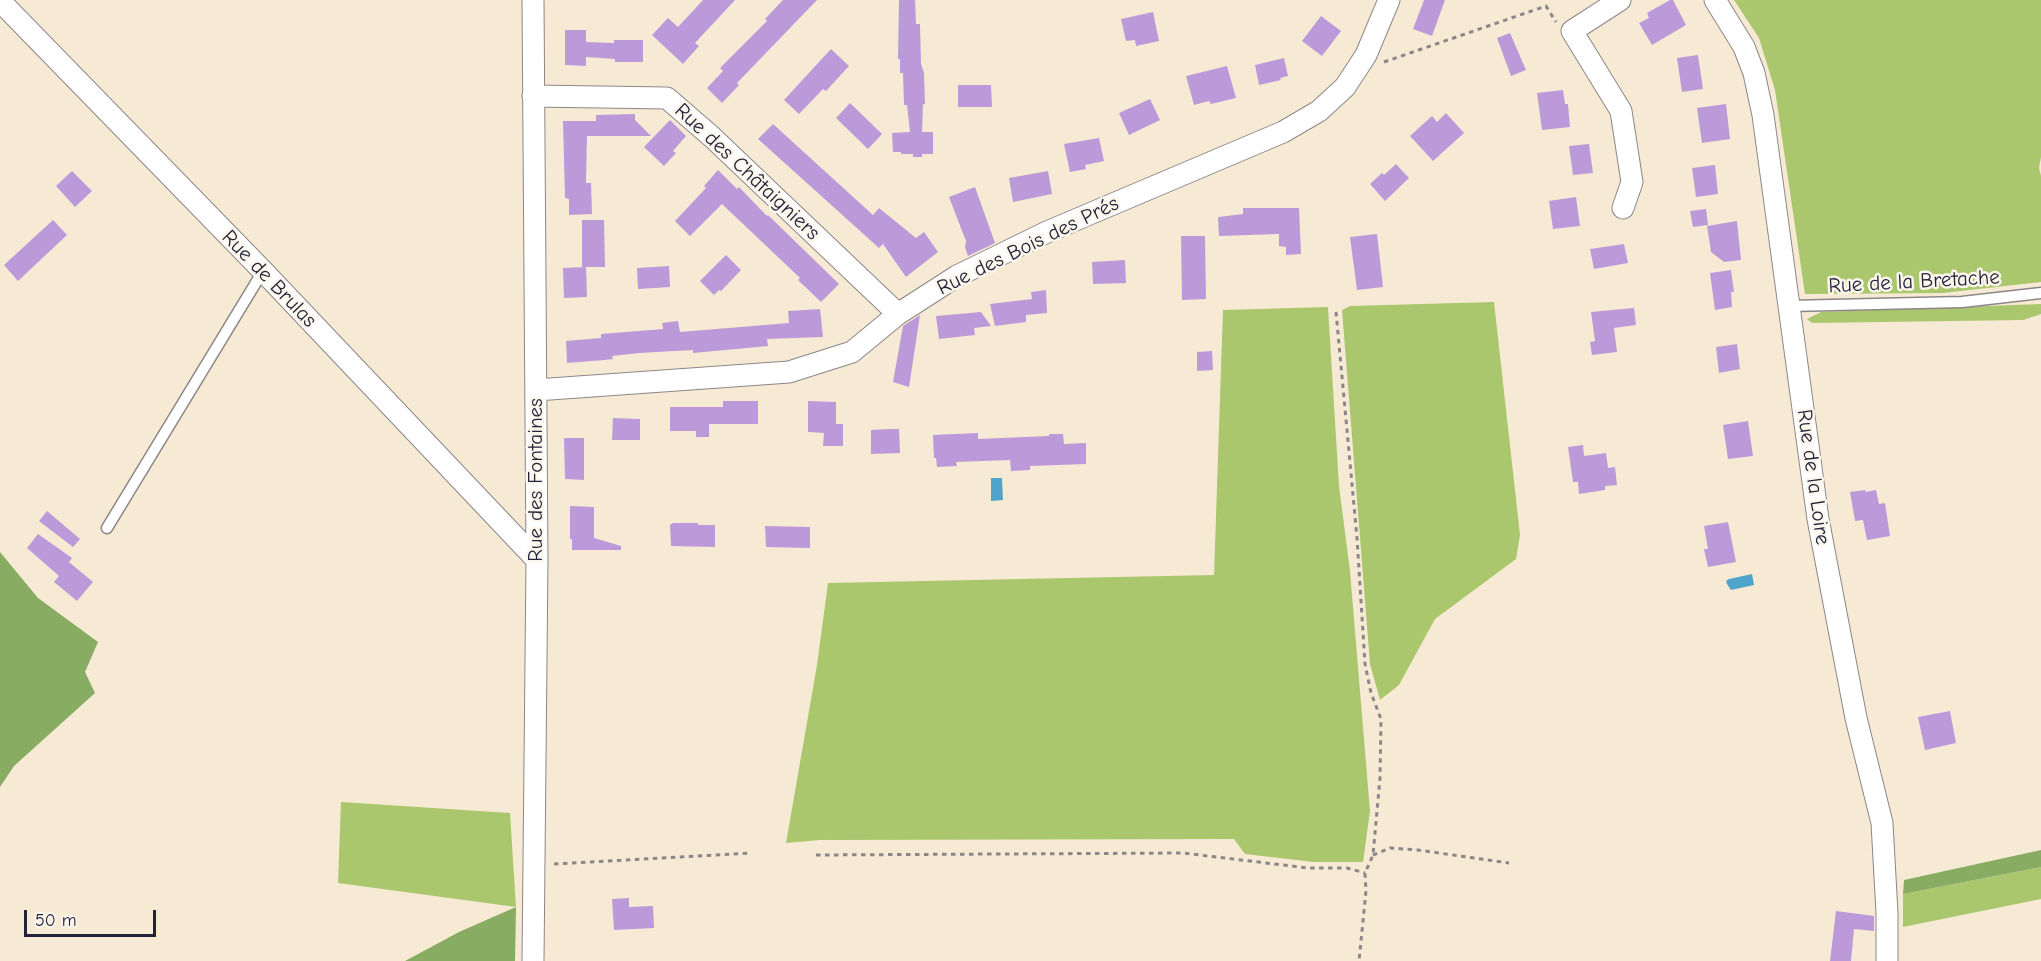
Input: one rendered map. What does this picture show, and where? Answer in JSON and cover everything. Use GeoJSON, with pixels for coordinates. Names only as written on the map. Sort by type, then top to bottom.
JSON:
{"type":"FeatureCollection","features":[{"type":"Feature","properties":{"kind":"street","name":"Rue des Fontaines"},"geometry":{"type":"LineString","coordinates":[[533,0],[537,560],[533,961]]}},
{"type":"Feature","properties":{"kind":"street","name":"Rue des Bois des Prés"},"geometry":{"type":"LineString","coordinates":[[536,390],[789,372],[852,352],[898,314],[957,276],[1047,232],[1283,132],[1318,111],[1345,87],[1366,55],[1389,0]]}},
{"type":"Feature","properties":{"kind":"street"},"geometry":{"type":"LineString","coordinates":[[1620,0],[1572,31],[1621,111],[1632,182],[1623,208]]}},
{"type":"Feature","properties":{"kind":"street","name":"Rue de la Loire"},"geometry":{"type":"LineString","coordinates":[[1715,0],[1744,47],[1754,73],[1763,115],[1824,551],[1856,718],[1882,824],[1887,961]]}},
{"type":"Feature","properties":{"kind":"street","name":"Rue de Brulas"},"geometry":{"type":"LineString","coordinates":[[0,1],[263,271],[537,560]]}},
{"type":"Feature","properties":{"kind":"street","name":"Rue des Châtaigniers"},"geometry":{"type":"LineString","coordinates":[[533,96],[667,98],[712,137],[898,314]]}},
{"type":"Feature","properties":{"kind":"lane"},"geometry":{"type":"LineString","coordinates":[[107,528],[263,271]]}},
{"type":"Feature","properties":{"kind":"lane","name":"Rue de la Bretache"},"geometry":{"type":"LineString","coordinates":[[1789,306],[1962,302],[2041,293]]}},
{"type":"Feature","properties":{"kind":"path"},"geometry":{"type":"LineString","coordinates":[[1356,70],[1546,6],[1560,29],[1572,31]]}},
{"type":"Feature","properties":{"kind":"path"},"geometry":{"type":"LineString","coordinates":[[1336,312],[1357,538],[1365,664],[1371,693],[1381,719],[1380,778],[1373,855],[1365,873],[1366,891],[1359,961]]}},
{"type":"Feature","properties":{"kind":"path"},"geometry":{"type":"LineString","coordinates":[[1373,855],[1390,848],[1509,863]]}},
{"type":"Feature","properties":{"kind":"path"},"geometry":{"type":"LineString","coordinates":[[534,865],[750,853]]}},
{"type":"Feature","properties":{"kind":"path"},"geometry":{"type":"LineString","coordinates":[[816,855],[1183,853],[1308,868],[1347,868],[1365,873]]}},
{"type":"Feature","properties":{"kind":"green space"},"geometry":{"type":"Polygon","coordinates":[[[1734,0],[2041,0],[2041,157],[2039,168],[2041,176],[2041,282],[1943,293],[1805,294],[1775,90],[1759,38],[1734,0]]]}},
{"type":"Feature","properties":{"kind":"green space"},"geometry":{"type":"Polygon","coordinates":[[[1494,302],[1520,535],[1516,559],[1435,619],[1399,685],[1380,700],[1370,664],[1342,310],[1350,306],[1494,302]]]}},
{"type":"Feature","properties":{"kind":"green space"},"geometry":{"type":"Polygon","coordinates":[[[2041,304],[2041,314],[2023,320],[1812,323],[1807,319],[1821,312],[2041,304]]]}},
{"type":"Feature","properties":{"kind":"green space"},"geometry":{"type":"Polygon","coordinates":[[[1328,307],[1339,486],[1350,571],[1370,811],[1363,862],[1314,862],[1245,854],[1234,839],[820,840],[786,843],[817,665],[828,583],[1214,575],[1223,310],[1328,307]]]}},
{"type":"Feature","properties":{"kind":"green space"},"geometry":{"type":"Polygon","coordinates":[[[0,552],[38,598],[98,642],[85,672],[95,693],[14,766],[0,787],[0,552]]]}},
{"type":"Feature","properties":{"kind":"green space"},"geometry":{"type":"Polygon","coordinates":[[[341,802],[510,813],[516,907],[338,883],[341,802]]]}},
{"type":"Feature","properties":{"kind":"green space"},"geometry":{"type":"Polygon","coordinates":[[[2041,850],[2041,867],[1903,894],[1904,880],[2041,850]]]}},
{"type":"Feature","properties":{"kind":"green space"},"geometry":{"type":"Polygon","coordinates":[[[2041,867],[2041,899],[1903,927],[1903,894],[2041,867]]]}},
{"type":"Feature","properties":{"kind":"green space"},"geometry":{"type":"Polygon","coordinates":[[[516,907],[515,961],[405,961],[459,932],[516,907]]]}},
{"type":"Feature","properties":{"kind":"water"},"geometry":{"type":"Polygon","coordinates":[[[991,478],[1002,478],[1003,500],[991,501],[991,478]]]}},
{"type":"Feature","properties":{"kind":"water"},"geometry":{"type":"Polygon","coordinates":[[[1752,574],[1754,585],[1731,590],[1726,581],[1729,579],[1752,574]]]}},
{"type":"Feature","properties":{"kind":"building"},"geometry":{"type":"Polygon","coordinates":[[[703,0],[735,0],[695,43],[699,46],[683,64],[652,35],[668,18],[678,27],[703,0]]]}},
{"type":"Feature","properties":{"kind":"building"},"geometry":{"type":"Polygon","coordinates":[[[783,0],[817,0],[737,83],[739,85],[722,103],[707,88],[723,71],[720,68],[767,21],[765,19],[783,0]]]}},
{"type":"Feature","properties":{"kind":"building"},"geometry":{"type":"Polygon","coordinates":[[[899,0],[915,0],[916,24],[920,24],[925,104],[923,104],[922,132],[933,132],[933,154],[922,154],[922,157],[893,152],[892,133],[910,132],[907,105],[904,105],[903,73],[900,73],[900,59],[898,59],[899,0]]]}},
{"type":"Feature","properties":{"kind":"building"},"geometry":{"type":"Polygon","coordinates":[[[1424,0],[1445,0],[1432,36],[1413,29],[1424,0]]]}},
{"type":"Feature","properties":{"kind":"building"},"geometry":{"type":"Polygon","coordinates":[[[1673,0],[1686,25],[1652,45],[1639,23],[1649,18],[1647,13],[1673,0]]]}},
{"type":"Feature","properties":{"kind":"building"},"geometry":{"type":"Polygon","coordinates":[[[1153,12],[1159,41],[1136,46],[1135,40],[1126,41],[1121,19],[1153,12]]]}},
{"type":"Feature","properties":{"kind":"building"},"geometry":{"type":"Polygon","coordinates":[[[1321,16],[1341,31],[1322,56],[1302,41],[1321,16]]]}},
{"type":"Feature","properties":{"kind":"building"},"geometry":{"type":"Polygon","coordinates":[[[565,30],[586,30],[586,42],[614,43],[614,40],[643,40],[643,62],[615,62],[615,59],[586,57],[586,66],[565,65],[565,30]]]}},
{"type":"Feature","properties":{"kind":"building"},"geometry":{"type":"Polygon","coordinates":[[[1510,33],[1526,70],[1511,76],[1497,38],[1510,33]]]}},
{"type":"Feature","properties":{"kind":"building"},"geometry":{"type":"Polygon","coordinates":[[[831,49],[849,66],[826,91],[823,89],[799,114],[784,100],[831,49]]]}},
{"type":"Feature","properties":{"kind":"building"},"geometry":{"type":"Polygon","coordinates":[[[1698,55],[1703,89],[1682,92],[1677,58],[1698,55]]]}},
{"type":"Feature","properties":{"kind":"building"},"geometry":{"type":"Polygon","coordinates":[[[1284,58],[1288,76],[1259,85],[1255,65],[1284,58]]]}},
{"type":"Feature","properties":{"kind":"building"},"geometry":{"type":"Polygon","coordinates":[[[1227,66],[1236,98],[1211,104],[1209,101],[1194,105],[1186,76],[1227,66]]]}},
{"type":"Feature","properties":{"kind":"building"},"geometry":{"type":"Polygon","coordinates":[[[958,85],[991,85],[992,107],[958,107],[958,85]]]}},
{"type":"Feature","properties":{"kind":"building"},"geometry":{"type":"Polygon","coordinates":[[[1563,90],[1565,104],[1568,104],[1570,127],[1542,130],[1537,93],[1563,90]]]}},
{"type":"Feature","properties":{"kind":"building"},"geometry":{"type":"Polygon","coordinates":[[[1150,99],[1160,120],[1129,135],[1119,113],[1150,99]]]}},
{"type":"Feature","properties":{"kind":"building"},"geometry":{"type":"Polygon","coordinates":[[[850,103],[882,134],[868,149],[836,118],[850,103]]]}},
{"type":"Feature","properties":{"kind":"building"},"geometry":{"type":"Polygon","coordinates":[[[1726,104],[1730,139],[1702,143],[1697,108],[1726,104]]]}},
{"type":"Feature","properties":{"kind":"building"},"geometry":{"type":"Polygon","coordinates":[[[1446,113],[1464,133],[1433,161],[1410,136],[1432,116],[1437,122],[1446,113]]]}},
{"type":"Feature","properties":{"kind":"building"},"geometry":{"type":"Polygon","coordinates":[[[635,114],[635,120],[651,136],[587,136],[586,183],[591,183],[592,214],[569,215],[569,199],[565,198],[563,121],[596,121],[596,115],[635,114]]]}},
{"type":"Feature","properties":{"kind":"building"},"geometry":{"type":"Polygon","coordinates":[[[670,120],[686,136],[673,151],[676,153],[664,166],[644,147],[670,120]]]}},
{"type":"Feature","properties":{"kind":"building"},"geometry":{"type":"Polygon","coordinates":[[[773,124],[873,215],[879,208],[916,238],[924,232],[938,252],[906,277],[883,244],[879,248],[758,139],[773,124]]]}},
{"type":"Feature","properties":{"kind":"building"},"geometry":{"type":"Polygon","coordinates":[[[1099,138],[1104,161],[1085,165],[1086,169],[1070,172],[1064,144],[1099,138]]]}},
{"type":"Feature","properties":{"kind":"building"},"geometry":{"type":"Polygon","coordinates":[[[1589,144],[1593,173],[1573,175],[1569,146],[1589,144]]]}},
{"type":"Feature","properties":{"kind":"building"},"geometry":{"type":"Polygon","coordinates":[[[1396,164],[1409,178],[1385,201],[1370,184],[1396,164]]]}},
{"type":"Feature","properties":{"kind":"building"},"geometry":{"type":"Polygon","coordinates":[[[1715,165],[1718,194],[1696,197],[1692,168],[1715,165]]]}},
{"type":"Feature","properties":{"kind":"building"},"geometry":{"type":"Polygon","coordinates":[[[718,170],[737,189],[739,187],[839,284],[821,302],[798,280],[800,278],[722,204],[690,236],[675,221],[706,188],[704,186],[718,170]]]}},
{"type":"Feature","properties":{"kind":"building"},"geometry":{"type":"Polygon","coordinates":[[[72,171],[92,191],[75,207],[56,186],[72,171]]]}},
{"type":"Feature","properties":{"kind":"building"},"geometry":{"type":"Polygon","coordinates":[[[1048,171],[1052,194],[1013,202],[1009,178],[1048,171]]]}},
{"type":"Feature","properties":{"kind":"building"},"geometry":{"type":"Polygon","coordinates":[[[975,187],[995,243],[968,256],[966,241],[949,197],[975,187]]]}},
{"type":"Feature","properties":{"kind":"building"},"geometry":{"type":"Polygon","coordinates":[[[1576,197],[1580,226],[1553,229],[1549,201],[1576,197]]]}},
{"type":"Feature","properties":{"kind":"building"},"geometry":{"type":"Polygon","coordinates":[[[1243,208],[1299,208],[1301,254],[1286,255],[1286,247],[1279,246],[1279,234],[1219,236],[1218,217],[1243,214],[1243,208]]]}},
{"type":"Feature","properties":{"kind":"building"},"geometry":{"type":"Polygon","coordinates":[[[1706,209],[1708,225],[1693,227],[1690,211],[1706,209]]]}},
{"type":"Feature","properties":{"kind":"building"},"geometry":{"type":"Polygon","coordinates":[[[53,220],[67,235],[18,281],[4,265],[53,220]]]}},
{"type":"Feature","properties":{"kind":"building"},"geometry":{"type":"Polygon","coordinates":[[[582,220],[604,220],[605,267],[582,267],[582,220]]]}},
{"type":"Feature","properties":{"kind":"building"},"geometry":{"type":"Polygon","coordinates":[[[1737,221],[1741,260],[1724,262],[1711,252],[1707,226],[1737,221]]]}},
{"type":"Feature","properties":{"kind":"building"},"geometry":{"type":"Polygon","coordinates":[[[1377,234],[1383,287],[1357,290],[1350,237],[1377,234]]]}},
{"type":"Feature","properties":{"kind":"building"},"geometry":{"type":"Polygon","coordinates":[[[1181,236],[1205,236],[1206,299],[1182,300],[1181,236]]]}},
{"type":"Feature","properties":{"kind":"building"},"geometry":{"type":"Polygon","coordinates":[[[1624,244],[1628,263],[1594,269],[1590,249],[1624,244]]]}},
{"type":"Feature","properties":{"kind":"building"},"geometry":{"type":"Polygon","coordinates":[[[726,255],[741,270],[721,291],[719,290],[714,295],[700,281],[726,255]]]}},
{"type":"Feature","properties":{"kind":"building"},"geometry":{"type":"Polygon","coordinates":[[[1125,260],[1126,283],[1093,284],[1092,262],[1125,260]]]}},
{"type":"Feature","properties":{"kind":"building"},"geometry":{"type":"Polygon","coordinates":[[[669,266],[670,287],[638,289],[637,268],[669,266]]]}},
{"type":"Feature","properties":{"kind":"building"},"geometry":{"type":"Polygon","coordinates":[[[586,267],[587,297],[564,298],[563,268],[586,267]]]}},
{"type":"Feature","properties":{"kind":"building"},"geometry":{"type":"Polygon","coordinates":[[[1731,270],[1734,292],[1731,292],[1732,307],[1715,310],[1710,273],[1731,270]]]}},
{"type":"Feature","properties":{"kind":"building"},"geometry":{"type":"Polygon","coordinates":[[[1046,290],[1047,313],[1026,315],[1026,322],[995,326],[990,304],[1032,299],[1031,292],[1046,290]]]}},
{"type":"Feature","properties":{"kind":"building"},"geometry":{"type":"Polygon","coordinates":[[[1634,308],[1636,325],[1614,328],[1617,352],[1592,355],[1590,342],[1595,341],[1591,312],[1634,308]]]}},
{"type":"Feature","properties":{"kind":"building"},"geometry":{"type":"Polygon","coordinates":[[[820,309],[823,337],[767,339],[768,346],[693,353],[693,350],[639,353],[612,356],[613,359],[567,363],[566,341],[601,338],[601,334],[663,329],[662,323],[678,321],[680,332],[789,323],[788,311],[820,309]]]}},
{"type":"Feature","properties":{"kind":"building"},"geometry":{"type":"Polygon","coordinates":[[[981,312],[991,326],[974,328],[975,335],[939,339],[936,316],[981,312]]]}},
{"type":"Feature","properties":{"kind":"building"},"geometry":{"type":"Polygon","coordinates":[[[920,315],[909,387],[893,382],[903,326],[920,315]]]}},
{"type":"Feature","properties":{"kind":"building"},"geometry":{"type":"Polygon","coordinates":[[[1737,344],[1740,369],[1719,373],[1716,347],[1737,344]]]}},
{"type":"Feature","properties":{"kind":"building"},"geometry":{"type":"Polygon","coordinates":[[[1212,351],[1213,370],[1197,371],[1197,352],[1212,351]]]}},
{"type":"Feature","properties":{"kind":"building"},"geometry":{"type":"Polygon","coordinates":[[[723,401],[758,401],[758,424],[709,424],[709,437],[696,437],[696,431],[670,431],[670,407],[723,407],[723,401]]]}},
{"type":"Feature","properties":{"kind":"building"},"geometry":{"type":"Polygon","coordinates":[[[808,401],[836,402],[836,424],[843,424],[843,446],[823,446],[824,433],[808,432],[808,401]]]}},
{"type":"Feature","properties":{"kind":"building"},"geometry":{"type":"Polygon","coordinates":[[[613,418],[640,419],[640,440],[612,440],[613,418]]]}},
{"type":"Feature","properties":{"kind":"building"},"geometry":{"type":"Polygon","coordinates":[[[1748,421],[1753,456],[1728,459],[1723,425],[1748,421]]]}},
{"type":"Feature","properties":{"kind":"building"},"geometry":{"type":"Polygon","coordinates":[[[899,429],[900,453],[871,454],[871,430],[899,429]]]}},
{"type":"Feature","properties":{"kind":"building"},"geometry":{"type":"Polygon","coordinates":[[[978,433],[978,439],[1063,434],[1064,444],[1086,443],[1086,464],[1030,466],[1030,470],[1011,471],[1010,460],[956,462],[957,466],[937,467],[936,458],[934,458],[933,435],[978,433]]]}},
{"type":"Feature","properties":{"kind":"building"},"geometry":{"type":"Polygon","coordinates":[[[564,438],[584,438],[584,480],[565,479],[564,438]]]}},
{"type":"Feature","properties":{"kind":"building"},"geometry":{"type":"Polygon","coordinates":[[[1583,445],[1584,456],[1606,453],[1608,468],[1615,467],[1617,485],[1605,486],[1605,490],[1579,494],[1578,482],[1573,482],[1568,447],[1583,445]]]}},
{"type":"Feature","properties":{"kind":"building"},"geometry":{"type":"Polygon","coordinates":[[[1865,490],[1866,492],[1876,490],[1879,504],[1885,503],[1890,536],[1867,540],[1863,520],[1855,521],[1850,492],[1865,490]]]}},
{"type":"Feature","properties":{"kind":"building"},"geometry":{"type":"Polygon","coordinates":[[[570,506],[594,507],[594,538],[621,546],[621,550],[572,550],[570,506]]]}},
{"type":"Feature","properties":{"kind":"building"},"geometry":{"type":"Polygon","coordinates":[[[47,511],[80,539],[73,547],[39,521],[47,511]]]}},
{"type":"Feature","properties":{"kind":"building"},"geometry":{"type":"Polygon","coordinates":[[[1728,522],[1736,562],[1708,567],[1704,549],[1708,549],[1704,526],[1728,522]]]}},
{"type":"Feature","properties":{"kind":"building"},"geometry":{"type":"Polygon","coordinates":[[[673,523],[715,525],[715,547],[671,546],[670,525],[673,523]]]}},
{"type":"Feature","properties":{"kind":"building"},"geometry":{"type":"Polygon","coordinates":[[[765,526],[810,527],[810,548],[766,547],[765,526]]]}},
{"type":"Feature","properties":{"kind":"building"},"geometry":{"type":"Polygon","coordinates":[[[38,534],[72,558],[69,562],[93,582],[77,601],[54,582],[59,576],[27,548],[38,534]]]}},
{"type":"Feature","properties":{"kind":"building"},"geometry":{"type":"Polygon","coordinates":[[[1950,711],[1956,743],[1925,750],[1918,717],[1950,711]]]}},
{"type":"Feature","properties":{"kind":"building"},"geometry":{"type":"Polygon","coordinates":[[[629,898],[629,907],[653,906],[654,928],[614,930],[612,899],[629,898]]]}},
{"type":"Feature","properties":{"kind":"building"},"geometry":{"type":"Polygon","coordinates":[[[1836,911],[1874,916],[1874,931],[1854,929],[1851,961],[1830,961],[1836,911]]]}}]}
